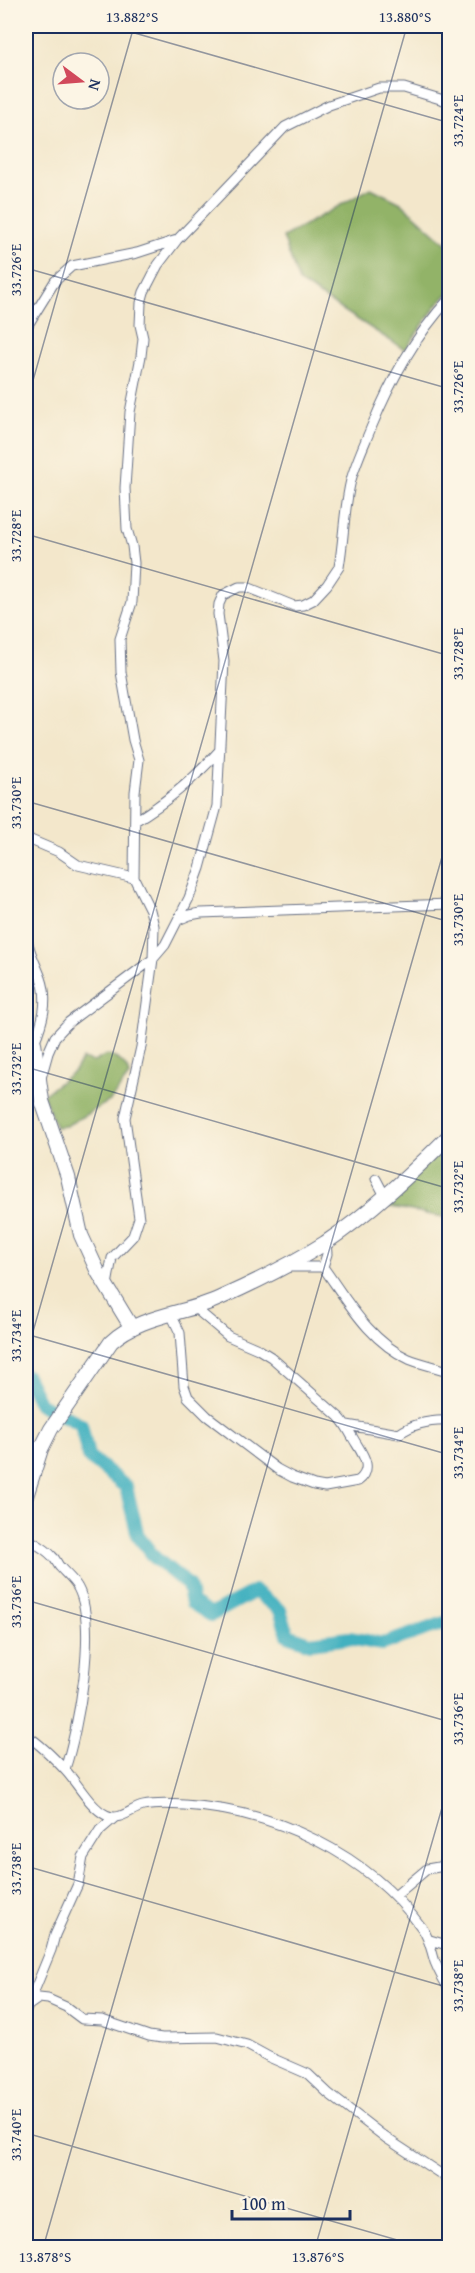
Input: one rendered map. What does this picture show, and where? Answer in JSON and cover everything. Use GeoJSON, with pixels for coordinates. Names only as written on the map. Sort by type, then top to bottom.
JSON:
{"type":"FeatureCollection","features":[{"type":"Feature","properties":{"kind":"street"},"geometry":{"type":"LineString","coordinates":[[106,1286],[112,1258],[133,1236],[139,1218],[125,1118],[141,1047],[153,959],[154,926],[150,910],[134,878],[135,792],[140,760],[133,740],[120,672],[120,639],[132,602],[134,563],[127,529],[126,454],[130,412],[143,338],[140,325],[144,292],[158,265],[177,240],[285,127],[319,110],[371,89],[384,87],[404,88],[450,102]]}},
{"type":"Feature","properties":{"kind":"street"},"geometry":{"type":"LineString","coordinates":[[26,328],[55,281],[72,267],[137,253],[177,240]]}},
{"type":"Feature","properties":{"kind":"street"},"geometry":{"type":"LineString","coordinates":[[40,1084],[55,1036],[69,1022],[153,959],[165,945],[200,868],[217,806],[224,661],[218,614],[223,595],[239,587],[247,587],[294,606],[303,605],[313,600],[334,577],[339,567],[351,482],[365,443],[389,386],[405,356],[425,327],[450,298]]}},
{"type":"Feature","properties":{"kind":"street"},"geometry":{"type":"LineString","coordinates":[[135,821],[167,800],[220,750]]}},
{"type":"Feature","properties":{"kind":"street"},"geometry":{"type":"LineString","coordinates":[[26,838],[59,852],[78,865],[134,878]]}},
{"type":"Feature","properties":{"kind":"street"},"geometry":{"type":"LineString","coordinates":[[178,920],[190,915],[201,914],[450,903]]}},
{"type":"Feature","properties":{"kind":"street"},"geometry":{"type":"LineString","coordinates":[[26,924],[27,943],[41,979],[44,994],[42,1019],[34,1043]]}},
{"type":"Feature","properties":{"kind":"street"},"geometry":{"type":"LineString","coordinates":[[26,1026],[34,1043],[42,1101],[68,1178],[81,1235],[106,1286],[132,1328]]}},
{"type":"Feature","properties":{"kind":"street"},"geometry":{"type":"LineString","coordinates":[[26,1496],[40,1449],[51,1429],[111,1342],[119,1335],[132,1328],[219,1299],[326,1242],[402,1183],[450,1136]]}},
{"type":"Feature","properties":{"kind":"street"},"geometry":{"type":"LineString","coordinates":[[376,1179],[385,1196]]}},
{"type":"Feature","properties":{"kind":"street"},"geometry":{"type":"LineString","coordinates":[[322,1267],[327,1254],[326,1242]]}},
{"type":"Feature","properties":{"kind":"street"},"geometry":{"type":"LineString","coordinates":[[284,1266],[322,1267]]}},
{"type":"Feature","properties":{"kind":"street"},"geometry":{"type":"LineString","coordinates":[[322,1267],[374,1335],[394,1351],[450,1372]]}},
{"type":"Feature","properties":{"kind":"street"},"geometry":{"type":"LineString","coordinates":[[171,1314],[180,1333],[184,1386],[188,1396],[207,1416],[277,1469],[314,1485],[325,1487],[358,1481],[365,1472],[365,1456],[347,1425],[271,1357],[228,1336],[195,1308]]}},
{"type":"Feature","properties":{"kind":"street"},"geometry":{"type":"LineString","coordinates":[[347,1425],[399,1434],[410,1426],[420,1423],[450,1421]]}},
{"type":"Feature","properties":{"kind":"street"},"geometry":{"type":"LineString","coordinates":[[26,1443],[40,1449]]}},
{"type":"Feature","properties":{"kind":"street"},"geometry":{"type":"LineString","coordinates":[[26,1538],[54,1557],[58,1565],[73,1580],[81,1595],[86,1630],[85,1660],[75,1732],[65,1769]]}},
{"type":"Feature","properties":{"kind":"street"},"geometry":{"type":"LineString","coordinates":[[26,1735],[65,1769],[96,1807],[105,1815],[114,1818]]}},
{"type":"Feature","properties":{"kind":"street"},"geometry":{"type":"LineString","coordinates":[[27,2008],[55,1935],[78,1884],[82,1857],[100,1830],[114,1818],[142,1807],[160,1804],[202,1806],[249,1815],[296,1832],[355,1862],[395,1896],[430,1940],[435,1961],[450,1990]]}},
{"type":"Feature","properties":{"kind":"street"},"geometry":{"type":"LineString","coordinates":[[395,1896],[427,1869],[450,1865]]}},
{"type":"Feature","properties":{"kind":"street"},"geometry":{"type":"LineString","coordinates":[[430,1940],[450,1946]]}},
{"type":"Feature","properties":{"kind":"street"},"geometry":{"type":"LineString","coordinates":[[27,2008],[39,1998],[48,1999],[66,2007],[82,2019],[102,2020],[149,2036],[162,2038],[217,2037],[247,2045],[276,2061],[308,2074],[328,2093],[386,2138],[438,2175],[450,2180]]}},
{"type":"Feature","properties":{"kind":"green space"},"geometry":{"type":"Polygon","coordinates":[[[371,188],[401,203],[449,246],[449,292],[436,306],[405,350],[299,282],[283,237],[371,188]]]}},
{"type":"Feature","properties":{"kind":"green space"},"geometry":{"type":"Polygon","coordinates":[[[106,1055],[121,1062],[129,1076],[110,1101],[66,1126],[56,1127],[43,1095],[74,1071],[82,1059],[94,1062],[106,1055]]]}},
{"type":"Feature","properties":{"kind":"green space"},"geometry":{"type":"Polygon","coordinates":[[[449,1141],[449,1218],[386,1206],[449,1141]]]}},
{"type":"Feature","properties":{"kind":"waterway"},"geometry":{"type":"LineString","coordinates":[[26,1376],[40,1404],[81,1424],[88,1456],[126,1487],[138,1536],[155,1558],[188,1585],[192,1603],[211,1615],[255,1591],[280,1610],[288,1635],[310,1643],[349,1638],[383,1644],[450,1621]]}}]}
